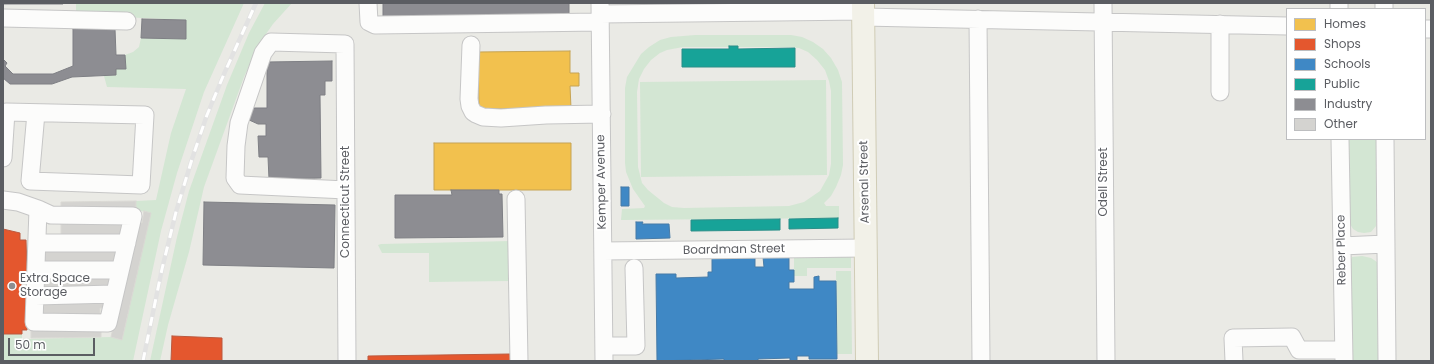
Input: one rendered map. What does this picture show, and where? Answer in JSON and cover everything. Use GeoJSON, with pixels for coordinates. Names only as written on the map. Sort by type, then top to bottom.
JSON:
{"type":"FeatureCollection","features":[{"type":"Feature","properties":{"kind":"main road","name":"Arsenal Street"},"geometry":{"type":"LineString","coordinates":[[863,11],[867,361]]}},
{"type":"Feature","properties":{"kind":"street"},"geometry":{"type":"LineString","coordinates":[[368,3],[369,22],[375,25],[600,13],[863,11],[978,19],[1286,26]]}},
{"type":"Feature","properties":{"kind":"street","name":"Odell Street"},"geometry":{"type":"LineString","coordinates":[[1103,3],[1106,361]]}},
{"type":"Feature","properties":{"kind":"street","name":"Kemper Avenue"},"geometry":{"type":"LineString","coordinates":[[600,13],[604,354]]}},
{"type":"Feature","properties":{"kind":"street"},"geometry":{"type":"LineString","coordinates":[[3,18],[127,21]]}},
{"type":"Feature","properties":{"kind":"street"},"geometry":{"type":"LineString","coordinates":[[978,19],[981,361]]}},
{"type":"Feature","properties":{"kind":"street"},"geometry":{"type":"LineString","coordinates":[[1220,24],[1220,92]]}},
{"type":"Feature","properties":{"kind":"street","name":"Connecticut Street"},"geometry":{"type":"LineString","coordinates":[[346,190],[240,185],[235,178],[236,146],[239,123],[263,53],[271,42],[345,44],[346,190],[347,361]]}},
{"type":"Feature","properties":{"kind":"street"},"geometry":{"type":"LineString","coordinates":[[471,45],[469,99],[470,106],[476,114],[483,117],[501,118],[546,115],[602,114]]}},
{"type":"Feature","properties":{"kind":"street"},"geometry":{"type":"LineString","coordinates":[[3,158],[6,112],[145,115],[141,185],[30,181],[36,113]]}},
{"type":"Feature","properties":{"kind":"street","name":"Reber Place"},"geometry":{"type":"LineString","coordinates":[[1340,140],[1344,355]]}},
{"type":"Feature","properties":{"kind":"street"},"geometry":{"type":"LineString","coordinates":[[1385,140],[1387,361]]}},
{"type":"Feature","properties":{"kind":"street"},"geometry":{"type":"LineString","coordinates":[[516,199],[519,361]]}},
{"type":"Feature","properties":{"kind":"street"},"geometry":{"type":"LineString","coordinates":[[3,200],[18,202],[38,209],[51,215],[134,216],[108,323],[34,322],[38,209]]}},
{"type":"Feature","properties":{"kind":"street"},"geometry":{"type":"LineString","coordinates":[[37,243],[127,243]]}},
{"type":"Feature","properties":{"kind":"street"},"geometry":{"type":"LineString","coordinates":[[1342,246],[1386,244]]}},
{"type":"Feature","properties":{"kind":"street","name":"Boardman Street"},"geometry":{"type":"LineString","coordinates":[[603,251],[865,248]]}},
{"type":"Feature","properties":{"kind":"street"},"geometry":{"type":"LineString","coordinates":[[604,354],[636,346],[634,268]]}},
{"type":"Feature","properties":{"kind":"street"},"geometry":{"type":"LineString","coordinates":[[36,270],[120,270]]}},
{"type":"Feature","properties":{"kind":"street"},"geometry":{"type":"LineString","coordinates":[[35,296],[114,294]]}},
{"type":"Feature","properties":{"kind":"street"},"geometry":{"type":"LineString","coordinates":[[1234,361],[1234,338],[1292,337],[1299,350],[1312,356],[1344,355]]}},
{"type":"Feature","properties":{"kind":"green space"},"geometry":{"type":"Polygon","coordinates":[[[76,3],[244,3],[204,92],[177,173],[161,231],[133,361],[3,361],[3,334],[22,334],[22,339],[111,337],[122,340],[150,213],[136,210],[136,201],[156,200],[171,133],[186,89],[107,87],[104,76],[116,75],[116,69],[125,69],[125,55],[133,52],[139,47],[141,38],[186,39],[186,20],[76,15],[76,3]]]}},
{"type":"Feature","properties":{"kind":"green space"},"geometry":{"type":"Polygon","coordinates":[[[265,3],[292,3],[273,24],[259,44],[244,77],[204,187],[189,252],[168,325],[160,361],[150,361],[177,237],[189,191],[227,85],[249,33],[265,3]]]}},
{"type":"Feature","properties":{"kind":"green space"},"geometry":{"type":"Polygon","coordinates":[[[695,35],[791,35],[802,37],[823,49],[831,58],[838,70],[842,82],[843,165],[836,187],[831,196],[824,203],[826,206],[839,206],[839,218],[621,220],[622,209],[644,208],[645,206],[633,189],[626,172],[625,88],[627,77],[641,54],[660,40],[671,37],[695,35]],[[683,47],[667,50],[651,60],[639,79],[637,92],[638,167],[642,183],[648,190],[664,203],[672,207],[684,208],[789,206],[804,202],[820,191],[829,175],[831,164],[831,91],[829,81],[825,70],[808,52],[799,48],[683,47]]]}},
{"type":"Feature","properties":{"kind":"green space"},"geometry":{"type":"Polygon","coordinates":[[[826,80],[827,175],[641,177],[640,82],[826,80]]]}},
{"type":"Feature","properties":{"kind":"green space"},"geometry":{"type":"Polygon","coordinates":[[[1349,140],[1376,140],[1376,226],[1371,232],[1364,233],[1353,229],[1350,224],[1349,140]]]}},
{"type":"Feature","properties":{"kind":"green space"},"geometry":{"type":"Polygon","coordinates":[[[511,241],[510,281],[429,282],[429,253],[382,253],[378,245],[381,244],[511,241]]]}},
{"type":"Feature","properties":{"kind":"green space"},"geometry":{"type":"Polygon","coordinates":[[[794,256],[851,256],[851,268],[807,268],[807,276],[794,276],[794,256]]]}},
{"type":"Feature","properties":{"kind":"green space"},"geometry":{"type":"Polygon","coordinates":[[[1362,256],[1371,258],[1377,262],[1378,361],[1350,361],[1350,262],[1352,257],[1362,256]]]}},
{"type":"Feature","properties":{"kind":"green space"},"geometry":{"type":"Polygon","coordinates":[[[836,271],[851,271],[852,354],[837,354],[836,271]]]}},
{"type":"Feature","properties":{"kind":"building: Homes"},"geometry":{"type":"Polygon","coordinates":[[[570,51],[570,73],[579,73],[579,86],[570,86],[571,108],[479,109],[478,52],[570,51]]]}},
{"type":"Feature","properties":{"kind":"building: Homes"},"geometry":{"type":"Polygon","coordinates":[[[434,143],[571,143],[571,190],[434,190],[434,143]]]}},
{"type":"Feature","properties":{"kind":"building: Shops","name":"Extra Space Storage"},"geometry":{"type":"Polygon","coordinates":[[[3,229],[20,233],[20,240],[26,240],[27,277],[21,277],[21,294],[27,294],[27,330],[22,330],[22,334],[3,334],[3,229]]]}},
{"type":"Feature","properties":{"kind":"building: Shops"},"geometry":{"type":"Polygon","coordinates":[[[172,336],[222,338],[222,361],[171,361],[172,336]]]}},
{"type":"Feature","properties":{"kind":"building: Shops"},"geometry":{"type":"Polygon","coordinates":[[[511,354],[511,361],[368,361],[368,356],[511,354]]]}},
{"type":"Feature","properties":{"kind":"building: Schools"},"geometry":{"type":"Polygon","coordinates":[[[621,187],[629,187],[629,206],[621,206],[621,187]]]}},
{"type":"Feature","properties":{"kind":"building: Schools"},"geometry":{"type":"Polygon","coordinates":[[[636,222],[643,222],[642,224],[669,224],[670,238],[636,239],[636,222]]]}},
{"type":"Feature","properties":{"kind":"building: Schools"},"geometry":{"type":"Polygon","coordinates":[[[755,257],[755,267],[764,267],[763,257],[789,257],[789,270],[794,270],[794,282],[789,282],[789,289],[814,289],[814,277],[819,276],[819,281],[836,281],[837,359],[809,359],[809,356],[797,356],[797,361],[790,361],[790,358],[758,359],[758,361],[724,361],[724,359],[657,361],[656,274],[676,274],[676,278],[708,277],[708,272],[712,272],[712,258],[755,257]]]}},
{"type":"Feature","properties":{"kind":"building: Public"},"geometry":{"type":"Polygon","coordinates":[[[729,46],[738,46],[738,49],[795,48],[795,67],[682,67],[682,49],[729,49],[729,46]]]}},
{"type":"Feature","properties":{"kind":"building: Public"},"geometry":{"type":"Polygon","coordinates":[[[838,218],[838,228],[789,229],[789,219],[838,218]]]}},
{"type":"Feature","properties":{"kind":"building: Public"},"geometry":{"type":"Polygon","coordinates":[[[780,219],[780,230],[691,231],[691,220],[780,219]]]}},
{"type":"Feature","properties":{"kind":"building: Industry"},"geometry":{"type":"Polygon","coordinates":[[[63,3],[63,4],[3,4],[63,3]]]}},
{"type":"Feature","properties":{"kind":"building: Industry"},"geometry":{"type":"Polygon","coordinates":[[[383,3],[569,3],[569,15],[383,19],[383,3]]]}},
{"type":"Feature","properties":{"kind":"building: Industry"},"geometry":{"type":"Polygon","coordinates":[[[142,19],[186,20],[186,39],[141,38],[142,19]]]}},
{"type":"Feature","properties":{"kind":"building: Industry"},"geometry":{"type":"Polygon","coordinates":[[[73,29],[115,29],[116,55],[125,55],[126,69],[116,69],[116,75],[72,77],[52,84],[10,84],[3,78],[3,59],[7,63],[5,66],[13,74],[53,74],[73,66],[73,29]]]}},
{"type":"Feature","properties":{"kind":"building: Industry"},"geometry":{"type":"Polygon","coordinates":[[[332,61],[332,81],[325,81],[325,95],[320,95],[321,178],[269,179],[268,157],[259,157],[258,136],[266,136],[266,124],[258,124],[247,119],[252,108],[267,108],[267,62],[332,61]]]}},
{"type":"Feature","properties":{"kind":"building: Industry"},"geometry":{"type":"Polygon","coordinates":[[[451,190],[499,190],[499,194],[502,194],[503,237],[395,238],[395,195],[452,195],[451,190]]]}},
{"type":"Feature","properties":{"kind":"building: Industry"},"geometry":{"type":"Polygon","coordinates":[[[204,202],[335,205],[334,268],[203,265],[204,202]]]}},
{"type":"Feature","properties":{"kind":"building: Other"},"geometry":{"type":"Polygon","coordinates":[[[136,201],[136,210],[61,210],[61,202],[136,201]]]}},
{"type":"Feature","properties":{"kind":"building: Other"},"geometry":{"type":"Polygon","coordinates":[[[144,211],[151,213],[122,340],[111,337],[125,274],[139,223],[142,223],[144,211]]]}},
{"type":"Feature","properties":{"kind":"building: Other"},"geometry":{"type":"Polygon","coordinates":[[[125,222],[125,236],[61,236],[61,223],[125,222]]]}},
{"type":"Feature","properties":{"kind":"building: Other"},"geometry":{"type":"Polygon","coordinates":[[[40,249],[121,249],[115,263],[40,264],[40,249]]]}},
{"type":"Feature","properties":{"kind":"building: Other"},"geometry":{"type":"Polygon","coordinates":[[[110,275],[111,290],[41,290],[40,276],[110,275]]]}},
{"type":"Feature","properties":{"kind":"building: Other"},"geometry":{"type":"Polygon","coordinates":[[[105,302],[105,308],[100,308],[100,317],[41,317],[41,303],[105,302]]]}},
{"type":"Feature","properties":{"kind":"building: Other"},"geometry":{"type":"Polygon","coordinates":[[[101,329],[101,337],[31,338],[31,330],[101,329]]]}},
{"type":"Feature","properties":{"kind":"railway"},"geometry":{"type":"LineString","coordinates":[[143,361],[162,269],[176,212],[192,159],[207,115],[256,3]]}},
{"type":"Feature","properties":{"kind":"place","name":"Extra Space Storage"},"geometry":{"type":"Point","coordinates":[12,286]}}]}
